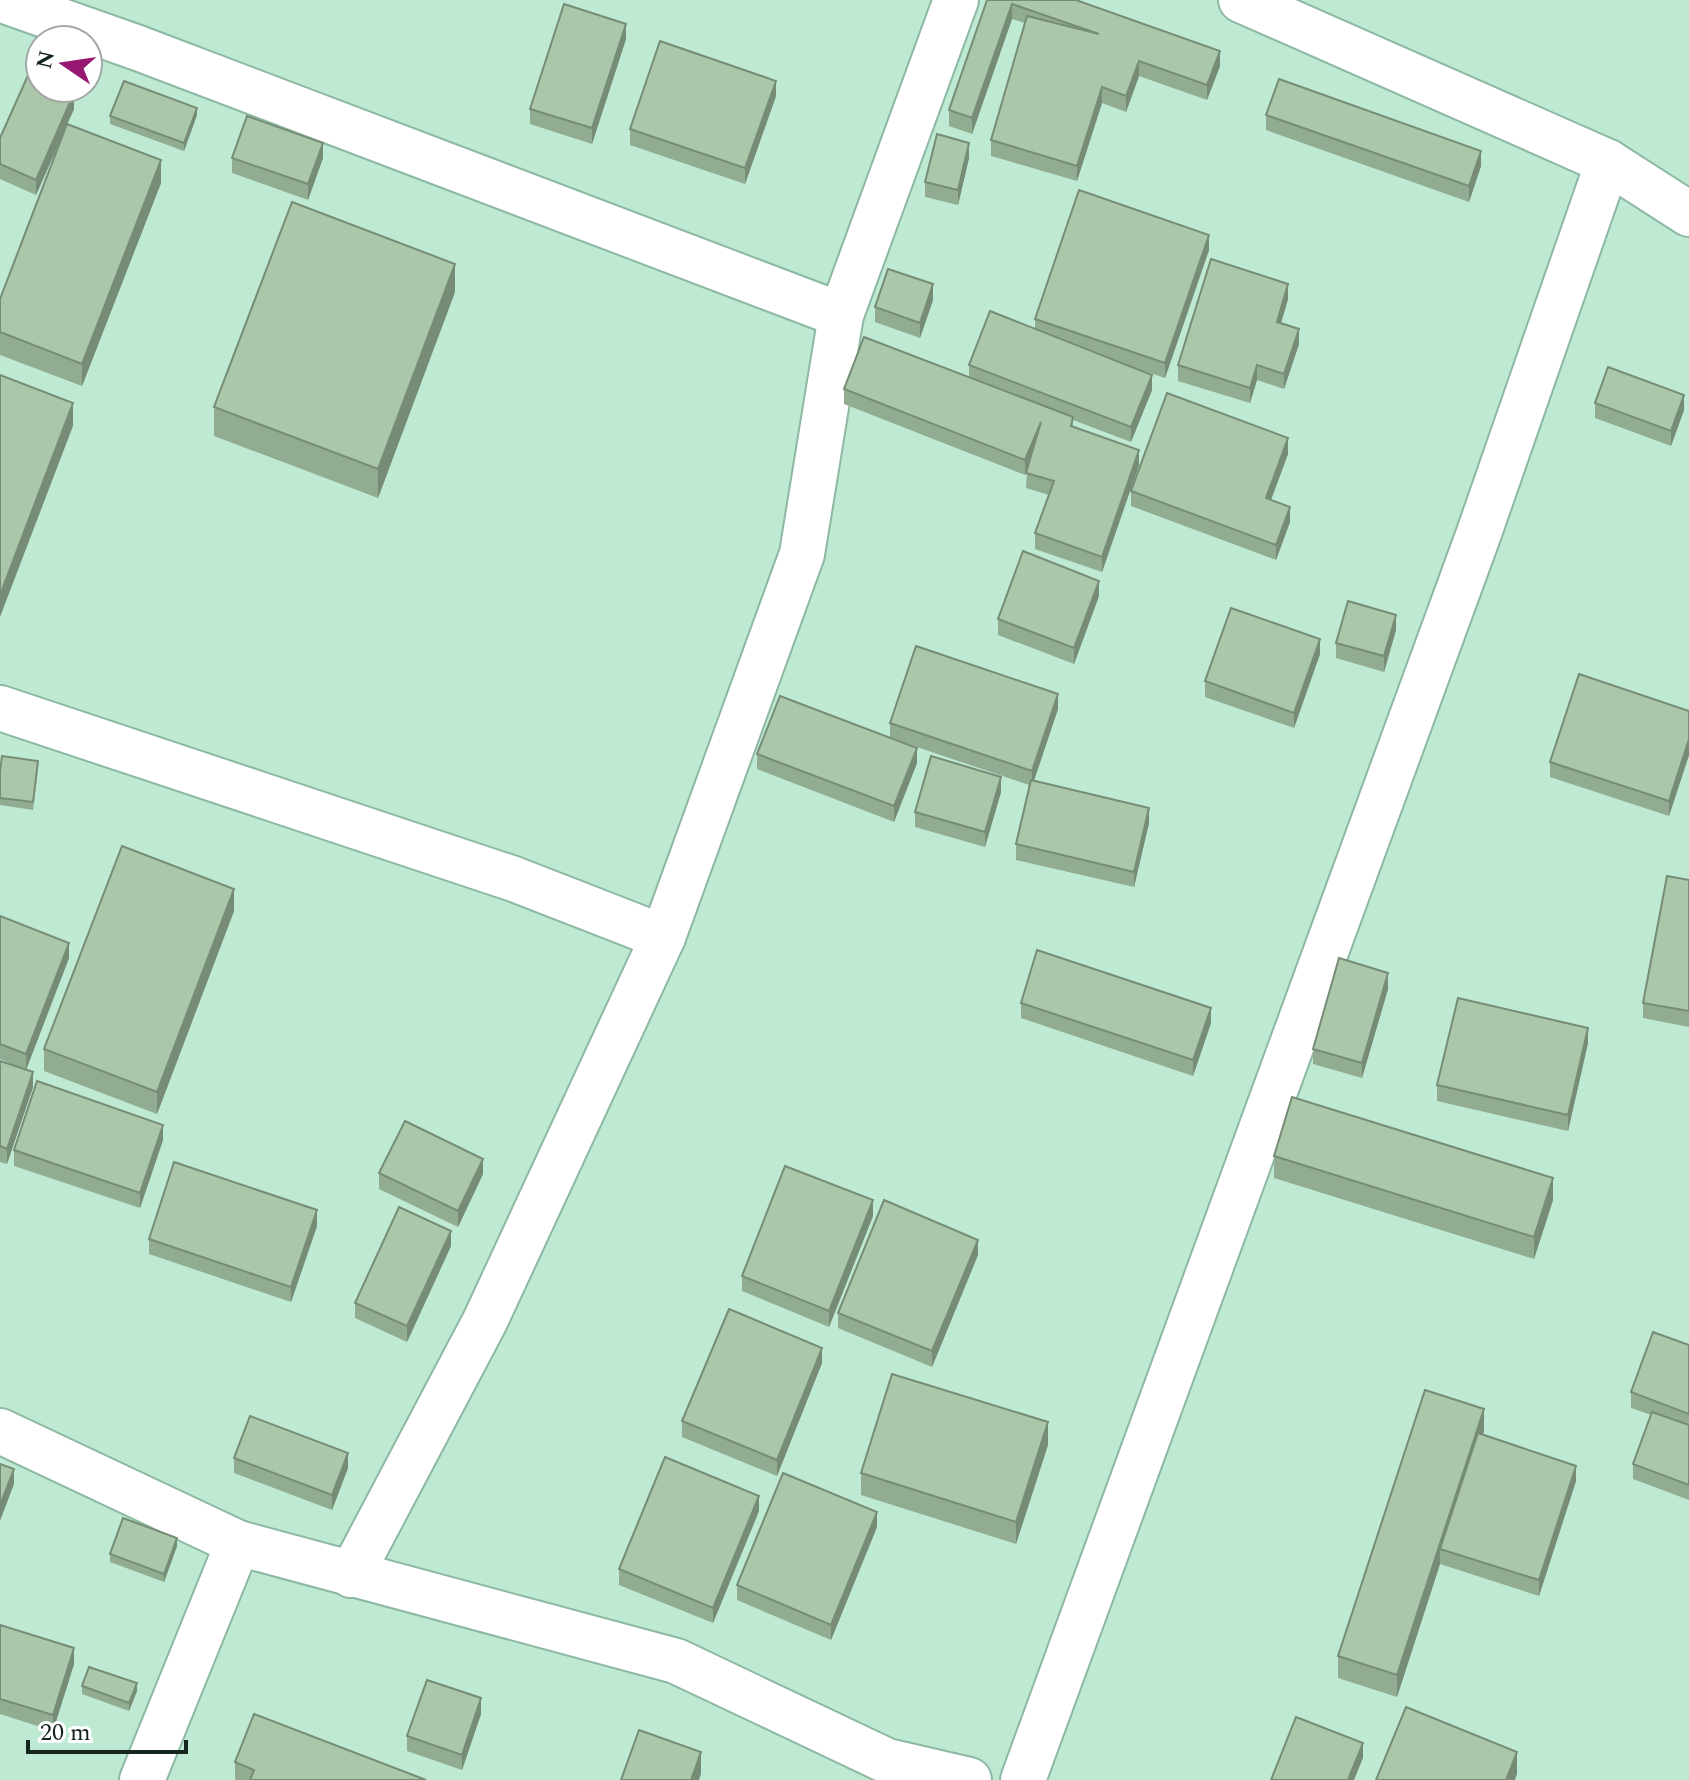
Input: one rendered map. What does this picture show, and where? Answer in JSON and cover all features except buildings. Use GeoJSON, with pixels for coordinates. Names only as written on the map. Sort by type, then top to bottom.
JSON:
{"type":"FeatureCollection","features":[{"type":"Feature","properties":{"kind":"street"},"geometry":{"type":"LineString","coordinates":[[2,0],[152,53],[841,315]]}},
{"type":"Feature","properties":{"kind":"street"},"geometry":{"type":"LineString","coordinates":[[351,1575],[485,1321],[663,937],[802,554],[841,315],[956,0]]}},
{"type":"Feature","properties":{"kind":"street"},"geometry":{"type":"LineString","coordinates":[[1241,0],[1608,162],[1689,214]]}},
{"type":"Feature","properties":{"kind":"street"},"geometry":{"type":"LineString","coordinates":[[1023,1780],[1479,533],[1608,162]]}},
{"type":"Feature","properties":{"kind":"street"},"geometry":{"type":"LineString","coordinates":[[0,708],[514,879],[663,937]]}},
{"type":"Feature","properties":{"kind":"street"},"geometry":{"type":"LineString","coordinates":[[0,1431],[238,1543],[351,1575],[560,1627],[676,1661],[882,1770],[969,1780]]}},
{"type":"Feature","properties":{"kind":"street"},"geometry":{"type":"LineString","coordinates":[[142,1780],[238,1543]]}}]}
